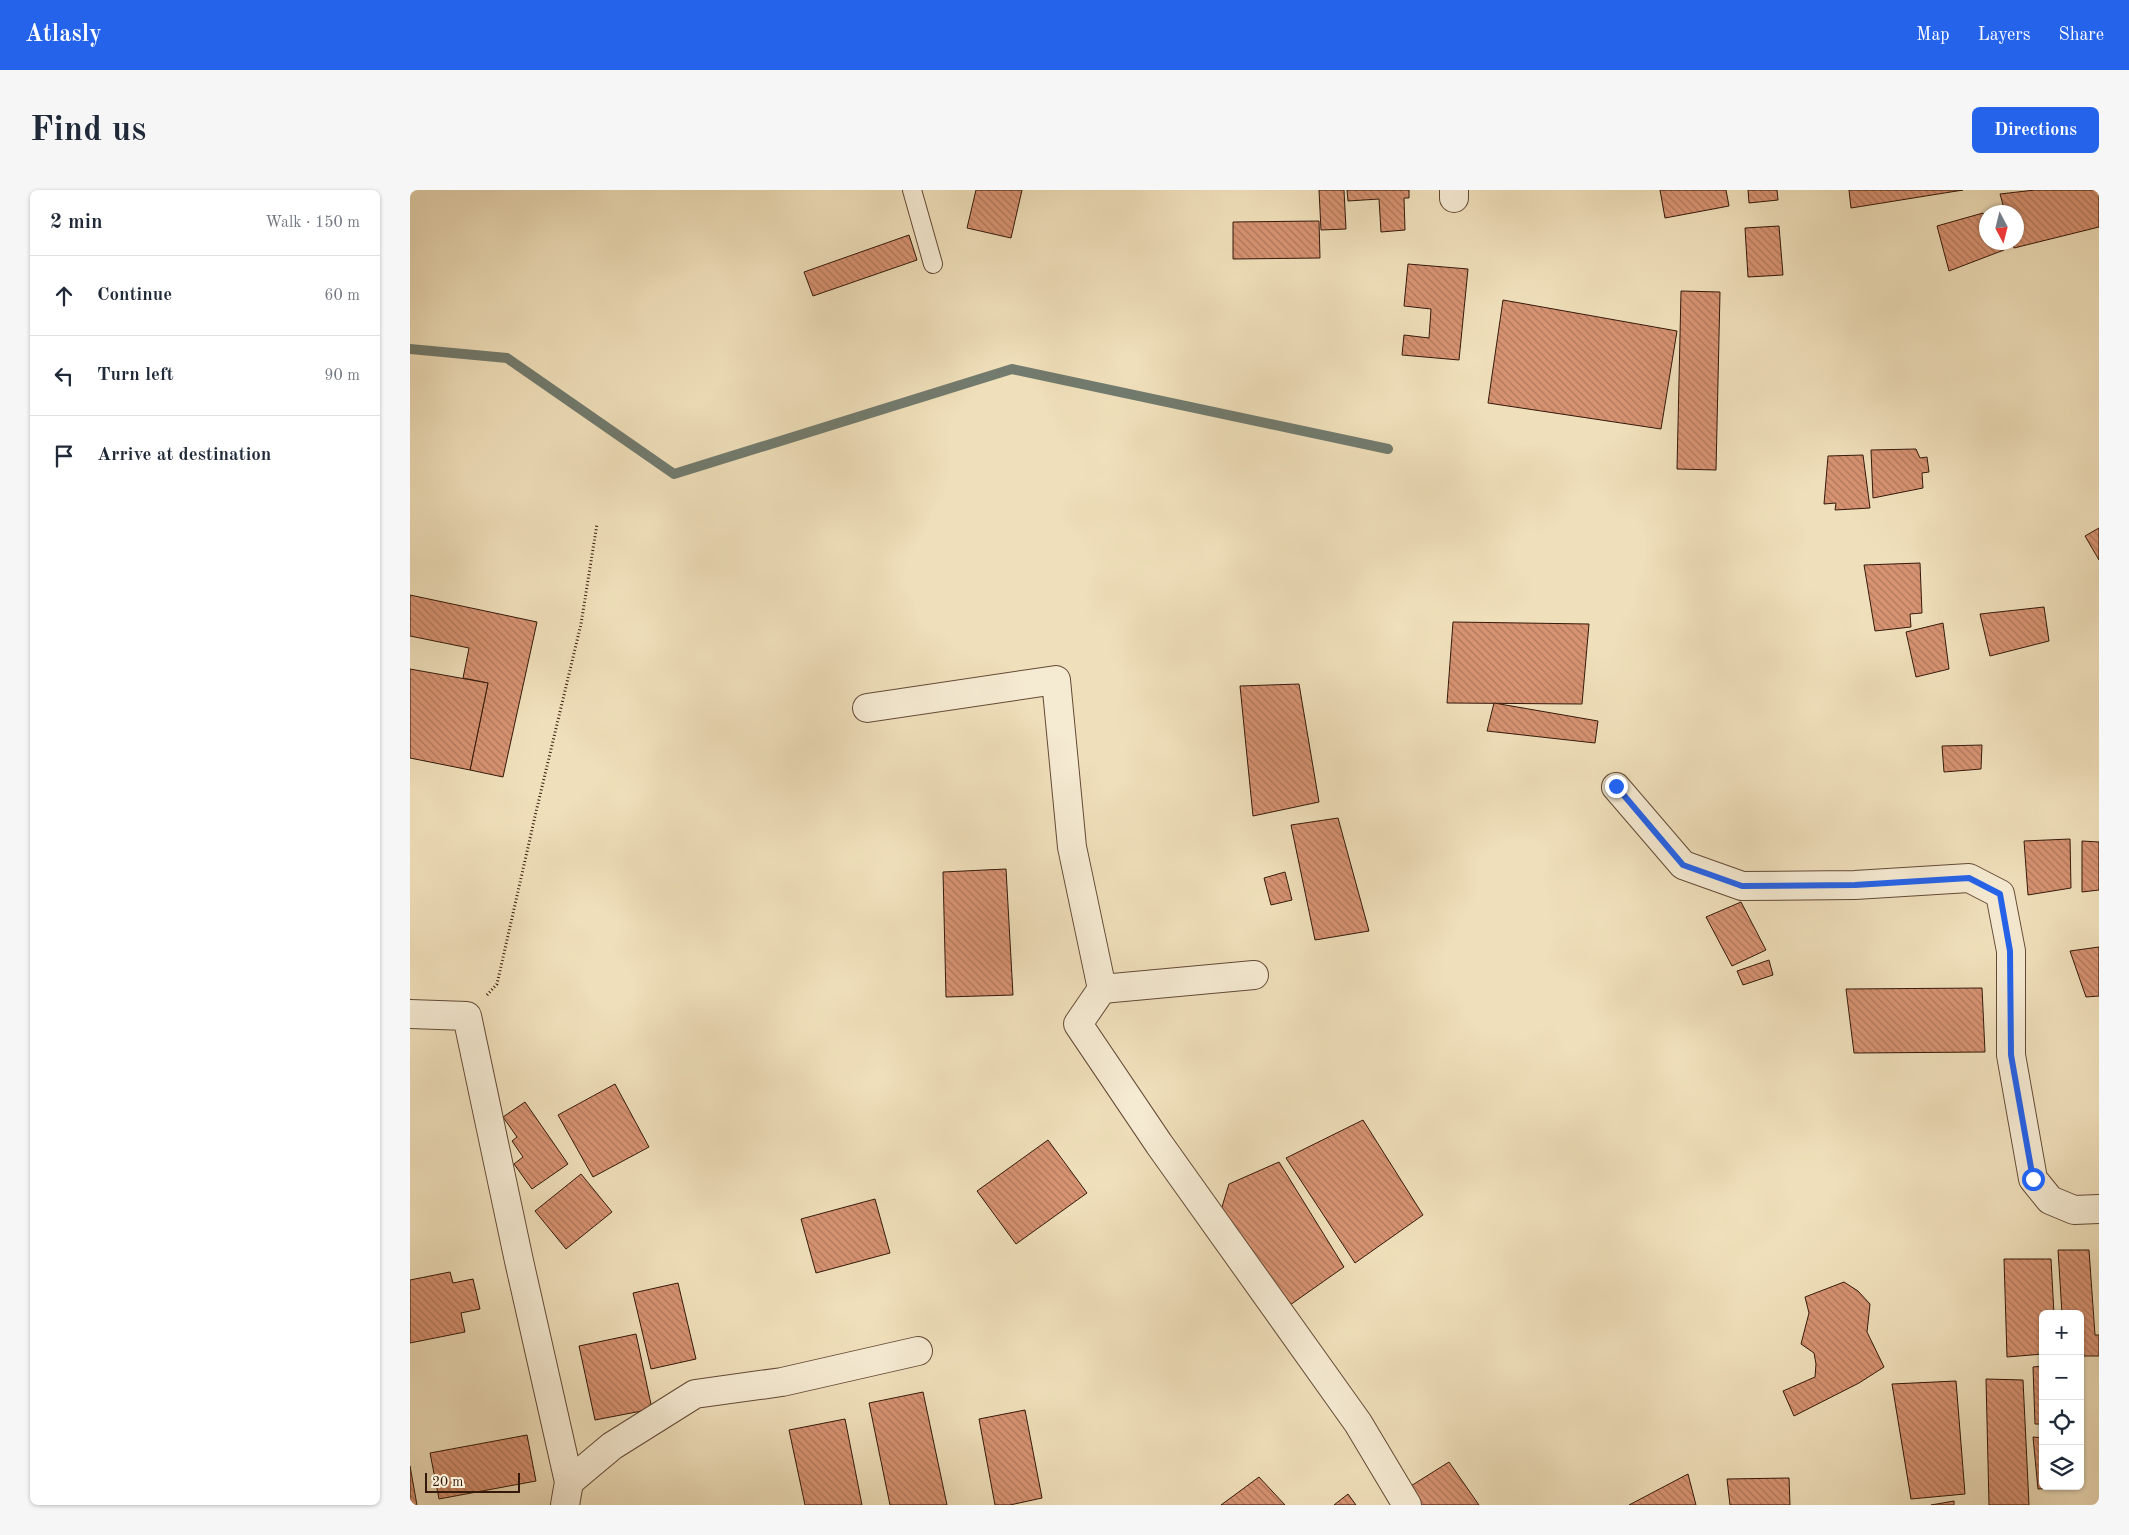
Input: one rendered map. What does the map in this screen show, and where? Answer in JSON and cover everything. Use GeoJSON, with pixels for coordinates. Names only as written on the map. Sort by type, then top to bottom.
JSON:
{"type":"FeatureCollection","features":[{"type":"Feature","properties":{"kind":"street"},"geometry":{"type":"LineString","coordinates":[[867,708],[1056,680],[1072,848],[1102,989],[1078,1024],[1159,1144],[1358,1423],[1407,1505]]}},
{"type":"Feature","properties":{"kind":"street"},"geometry":{"type":"LineString","coordinates":[[1616,786],[1683,865],[1742,886],[1855,885],[1969,878],[2000,894],[2010,951],[2011,1055],[2033,1179],[2050,1200],[2074,1210],[2099,1209]]}},
{"type":"Feature","properties":{"kind":"street"},"geometry":{"type":"LineString","coordinates":[[1102,989],[1254,975]]}},
{"type":"Feature","properties":{"kind":"street"},"geometry":{"type":"LineString","coordinates":[[410,1014],[468,1016],[567,1493]]}},
{"type":"Feature","properties":{"kind":"street"},"geometry":{"type":"LineString","coordinates":[[567,1493],[612,1446],[695,1394],[782,1382],[918,1351]]}},
{"type":"Feature","properties":{"kind":"lane"},"geometry":{"type":"LineString","coordinates":[[912,190],[933,264]]}},
{"type":"Feature","properties":{"kind":"path"},"geometry":{"type":"LineString","coordinates":[[468,1016],[497,984],[581,624],[597,524]]}},
{"type":"Feature","properties":{"kind":"building"},"geometry":{"type":"Polygon","coordinates":[[[976,190],[1022,190],[1011,238],[967,228],[976,190]]]}},
{"type":"Feature","properties":{"kind":"building"},"geometry":{"type":"Polygon","coordinates":[[[1319,190],[1344,190],[1346,229],[1321,230],[1319,190]]]}},
{"type":"Feature","properties":{"kind":"building"},"geometry":{"type":"Polygon","coordinates":[[[1347,190],[1409,190],[1409,198],[1404,198],[1405,230],[1381,232],[1379,199],[1348,201],[1347,190]]]}},
{"type":"Feature","properties":{"kind":"building"},"geometry":{"type":"Polygon","coordinates":[[[1660,190],[1726,190],[1729,206],[1665,218],[1660,190]]]}},
{"type":"Feature","properties":{"kind":"building"},"geometry":{"type":"Polygon","coordinates":[[[1748,190],[1777,190],[1778,200],[1749,203],[1748,190]]]}},
{"type":"Feature","properties":{"kind":"building"},"geometry":{"type":"Polygon","coordinates":[[[1849,190],[1963,190],[1851,208],[1849,190]]]}},
{"type":"Feature","properties":{"kind":"building"},"geometry":{"type":"Polygon","coordinates":[[[2035,190],[2099,190],[2099,227],[2024,246],[2024,205],[2003,205],[2000,194],[2035,190]]]}},
{"type":"Feature","properties":{"kind":"building"},"geometry":{"type":"Polygon","coordinates":[[[1979,214],[1979,250],[2004,250],[1949,271],[1937,226],[1979,214]]]}},
{"type":"Feature","properties":{"kind":"building"},"geometry":{"type":"Polygon","coordinates":[[[1319,221],[1320,258],[1233,259],[1233,222],[1319,221]]]}},
{"type":"Feature","properties":{"kind":"building"},"geometry":{"type":"Polygon","coordinates":[[[1779,226],[1783,275],[1748,277],[1745,228],[1779,226]]]}},
{"type":"Feature","properties":{"kind":"building"},"geometry":{"type":"Polygon","coordinates":[[[909,235],[917,260],[813,296],[804,272],[909,235]]]}},
{"type":"Feature","properties":{"kind":"building"},"geometry":{"type":"Polygon","coordinates":[[[1408,264],[1468,269],[1459,360],[1402,355],[1404,335],[1429,338],[1431,309],[1404,306],[1408,264]]]}},
{"type":"Feature","properties":{"kind":"building"},"geometry":{"type":"Polygon","coordinates":[[[1681,291],[1720,292],[1716,470],[1677,469],[1681,291]]]}},
{"type":"Feature","properties":{"kind":"building"},"geometry":{"type":"Polygon","coordinates":[[[1503,300],[1677,331],[1661,429],[1488,403],[1503,300]]]}},
{"type":"Feature","properties":{"kind":"building"},"geometry":{"type":"Polygon","coordinates":[[[1916,449],[1920,458],[1927,457],[1929,472],[1922,473],[1923,488],[1873,498],[1871,450],[1916,449]]]}},
{"type":"Feature","properties":{"kind":"building"},"geometry":{"type":"Polygon","coordinates":[[[1863,455],[1870,508],[1835,510],[1836,503],[1824,504],[1828,456],[1863,455]]]}},
{"type":"Feature","properties":{"kind":"building"},"geometry":{"type":"Polygon","coordinates":[[[2099,528],[2099,560],[2085,536],[2099,528]]]}},
{"type":"Feature","properties":{"kind":"building"},"geometry":{"type":"Polygon","coordinates":[[[1920,563],[1922,613],[1910,614],[1911,627],[1875,631],[1864,565],[1920,563]]]}},
{"type":"Feature","properties":{"kind":"building"},"geometry":{"type":"Polygon","coordinates":[[[410,595],[537,622],[503,777],[470,770],[488,683],[463,678],[469,648],[410,636],[410,595]]]}},
{"type":"Feature","properties":{"kind":"building"},"geometry":{"type":"Polygon","coordinates":[[[2044,607],[2049,641],[1990,656],[1980,614],[2044,607]]]}},
{"type":"Feature","properties":{"kind":"building"},"geometry":{"type":"Polygon","coordinates":[[[1453,622],[1589,624],[1582,704],[1447,703],[1453,622]]]}},
{"type":"Feature","properties":{"kind":"building"},"geometry":{"type":"Polygon","coordinates":[[[1943,623],[1949,669],[1916,677],[1906,632],[1943,623]]]}},
{"type":"Feature","properties":{"kind":"building"},"geometry":{"type":"Polygon","coordinates":[[[410,669],[488,683],[470,770],[410,758],[410,669]]]}},
{"type":"Feature","properties":{"kind":"building"},"geometry":{"type":"Polygon","coordinates":[[[1299,684],[1319,802],[1253,816],[1240,686],[1299,684]]]}},
{"type":"Feature","properties":{"kind":"building"},"geometry":{"type":"Polygon","coordinates":[[[1494,703],[1598,721],[1595,743],[1487,731],[1494,703]]]}},
{"type":"Feature","properties":{"kind":"building"},"geometry":{"type":"Polygon","coordinates":[[[1982,745],[1981,769],[1944,772],[1942,746],[1982,745]]]}},
{"type":"Feature","properties":{"kind":"building"},"geometry":{"type":"Polygon","coordinates":[[[1338,818],[1369,931],[1315,940],[1291,825],[1338,818]]]}},
{"type":"Feature","properties":{"kind":"building"},"geometry":{"type":"Polygon","coordinates":[[[2070,839],[2071,888],[2028,895],[2024,841],[2070,839]]]}},
{"type":"Feature","properties":{"kind":"building"},"geometry":{"type":"Polygon","coordinates":[[[2082,841],[2099,842],[2099,890],[2082,892],[2082,841]]]}},
{"type":"Feature","properties":{"kind":"building"},"geometry":{"type":"Polygon","coordinates":[[[1006,869],[1013,995],[946,997],[943,872],[1006,869]]]}},
{"type":"Feature","properties":{"kind":"building"},"geometry":{"type":"Polygon","coordinates":[[[1285,872],[1292,900],[1271,905],[1264,878],[1285,872]]]}},
{"type":"Feature","properties":{"kind":"building"},"geometry":{"type":"Polygon","coordinates":[[[1741,902],[1766,950],[1732,966],[1706,917],[1741,902]]]}},
{"type":"Feature","properties":{"kind":"building"},"geometry":{"type":"Polygon","coordinates":[[[2099,947],[2099,996],[2086,997],[2070,951],[2099,947]]]}},
{"type":"Feature","properties":{"kind":"building"},"geometry":{"type":"Polygon","coordinates":[[[1769,960],[1773,975],[1743,985],[1737,971],[1769,960]]]}},
{"type":"Feature","properties":{"kind":"building"},"geometry":{"type":"Polygon","coordinates":[[[1982,988],[1985,1052],[1854,1053],[1846,989],[1982,988]]]}},
{"type":"Feature","properties":{"kind":"building"},"geometry":{"type":"Polygon","coordinates":[[[615,1084],[649,1147],[593,1177],[558,1115],[615,1084]]]}},
{"type":"Feature","properties":{"kind":"building"},"geometry":{"type":"Polygon","coordinates":[[[525,1102],[568,1164],[532,1189],[514,1164],[523,1157],[512,1141],[517,1137],[503,1117],[525,1102]]]}},
{"type":"Feature","properties":{"kind":"building"},"geometry":{"type":"Polygon","coordinates":[[[1363,1120],[1423,1215],[1355,1263],[1286,1158],[1363,1120]]]}},
{"type":"Feature","properties":{"kind":"building"},"geometry":{"type":"Polygon","coordinates":[[[1048,1140],[1087,1193],[1016,1244],[977,1191],[1048,1140]]]}},
{"type":"Feature","properties":{"kind":"building"},"geometry":{"type":"Polygon","coordinates":[[[1279,1162],[1344,1267],[1290,1305],[1221,1210],[1229,1184],[1279,1162]]]}},
{"type":"Feature","properties":{"kind":"building"},"geometry":{"type":"Polygon","coordinates":[[[581,1174],[612,1212],[566,1249],[535,1211],[581,1174]]]}},
{"type":"Feature","properties":{"kind":"building"},"geometry":{"type":"Polygon","coordinates":[[[875,1199],[890,1253],[816,1273],[801,1219],[875,1199]]]}},
{"type":"Feature","properties":{"kind":"building"},"geometry":{"type":"Polygon","coordinates":[[[2058,1250],[2089,1250],[2095,1335],[2099,1335],[2099,1356],[2084,1356],[2084,1310],[2062,1310],[2058,1250]]]}},
{"type":"Feature","properties":{"kind":"building"},"geometry":{"type":"Polygon","coordinates":[[[2004,1259],[2051,1259],[2054,1310],[2039,1310],[2039,1354],[2007,1357],[2004,1259]]]}},
{"type":"Feature","properties":{"kind":"building"},"geometry":{"type":"Polygon","coordinates":[[[450,1272],[453,1283],[473,1279],[480,1309],[461,1313],[465,1332],[410,1343],[410,1280],[450,1272]]]}},
{"type":"Feature","properties":{"kind":"building"},"geometry":{"type":"Polygon","coordinates":[[[1844,1282],[1858,1291],[1870,1304],[1867,1332],[1884,1367],[1859,1383],[1794,1416],[1783,1391],[1815,1377],[1816,1364],[1814,1353],[1801,1344],[1809,1313],[1805,1297],[1844,1282]]]}},
{"type":"Feature","properties":{"kind":"building"},"geometry":{"type":"Polygon","coordinates":[[[678,1283],[696,1359],[651,1369],[633,1293],[678,1283]]]}},
{"type":"Feature","properties":{"kind":"building"},"geometry":{"type":"Polygon","coordinates":[[[636,1334],[652,1409],[595,1420],[579,1346],[636,1334]]]}},
{"type":"Feature","properties":{"kind":"building"},"geometry":{"type":"Polygon","coordinates":[[[2039,1366],[2039,1424],[2035,1424],[2033,1367],[2039,1366]]]}},
{"type":"Feature","properties":{"kind":"building"},"geometry":{"type":"Polygon","coordinates":[[[1986,1379],[2023,1380],[2029,1505],[1989,1505],[1986,1379]]]}},
{"type":"Feature","properties":{"kind":"building"},"geometry":{"type":"Polygon","coordinates":[[[1956,1381],[1965,1494],[1911,1499],[1892,1384],[1956,1381]]]}},
{"type":"Feature","properties":{"kind":"building"},"geometry":{"type":"Polygon","coordinates":[[[923,1392],[947,1505],[890,1505],[869,1403],[923,1392]]]}},
{"type":"Feature","properties":{"kind":"building"},"geometry":{"type":"Polygon","coordinates":[[[1025,1410],[1042,1498],[1010,1505],[995,1505],[979,1419],[1025,1410]]]}},
{"type":"Feature","properties":{"kind":"building"},"geometry":{"type":"Polygon","coordinates":[[[845,1419],[862,1505],[805,1505],[789,1430],[845,1419]]]}},
{"type":"Feature","properties":{"kind":"building"},"geometry":{"type":"Polygon","coordinates":[[[527,1435],[536,1481],[439,1499],[430,1453],[527,1435]]]}},
{"type":"Feature","properties":{"kind":"building"},"geometry":{"type":"Polygon","coordinates":[[[2033,1437],[2039,1438],[2038,1489],[2033,1437]]]}},
{"type":"Feature","properties":{"kind":"building"},"geometry":{"type":"Polygon","coordinates":[[[1449,1462],[1479,1505],[1416,1505],[1406,1489],[1449,1462]]]}},
{"type":"Feature","properties":{"kind":"building"},"geometry":{"type":"Polygon","coordinates":[[[410,1466],[417,1505],[410,1505],[410,1466]]]}},
{"type":"Feature","properties":{"kind":"building"},"geometry":{"type":"Polygon","coordinates":[[[1688,1474],[1696,1505],[1629,1505],[1688,1474]]]}},
{"type":"Feature","properties":{"kind":"building"},"geometry":{"type":"Polygon","coordinates":[[[1259,1477],[1285,1505],[1221,1505],[1259,1477]]]}},
{"type":"Feature","properties":{"kind":"building"},"geometry":{"type":"Polygon","coordinates":[[[1789,1478],[1790,1505],[1730,1505],[1727,1479],[1789,1478]]]}},
{"type":"Feature","properties":{"kind":"building"},"geometry":{"type":"Polygon","coordinates":[[[1348,1494],[1356,1505],[1334,1505],[1348,1494]]]}},
{"type":"Feature","properties":{"kind":"building"},"geometry":{"type":"Polygon","coordinates":[[[1954,1501],[1954,1505],[1931,1505],[1954,1501]]]}},
{"type":"Feature","properties":{"kind":"waterway"},"geometry":{"type":"LineString","coordinates":[[410,349],[507,358],[674,474],[1012,369],[1388,449]]}},
{"type":"Feature","properties":{"kind":"route"},"geometry":{"type":"LineString","coordinates":[[1616,786],[1683,865],[1742,886],[1855,885],[1969,878],[2000,894],[2010,951],[2011,1055],[2033,1179]]}}]}
